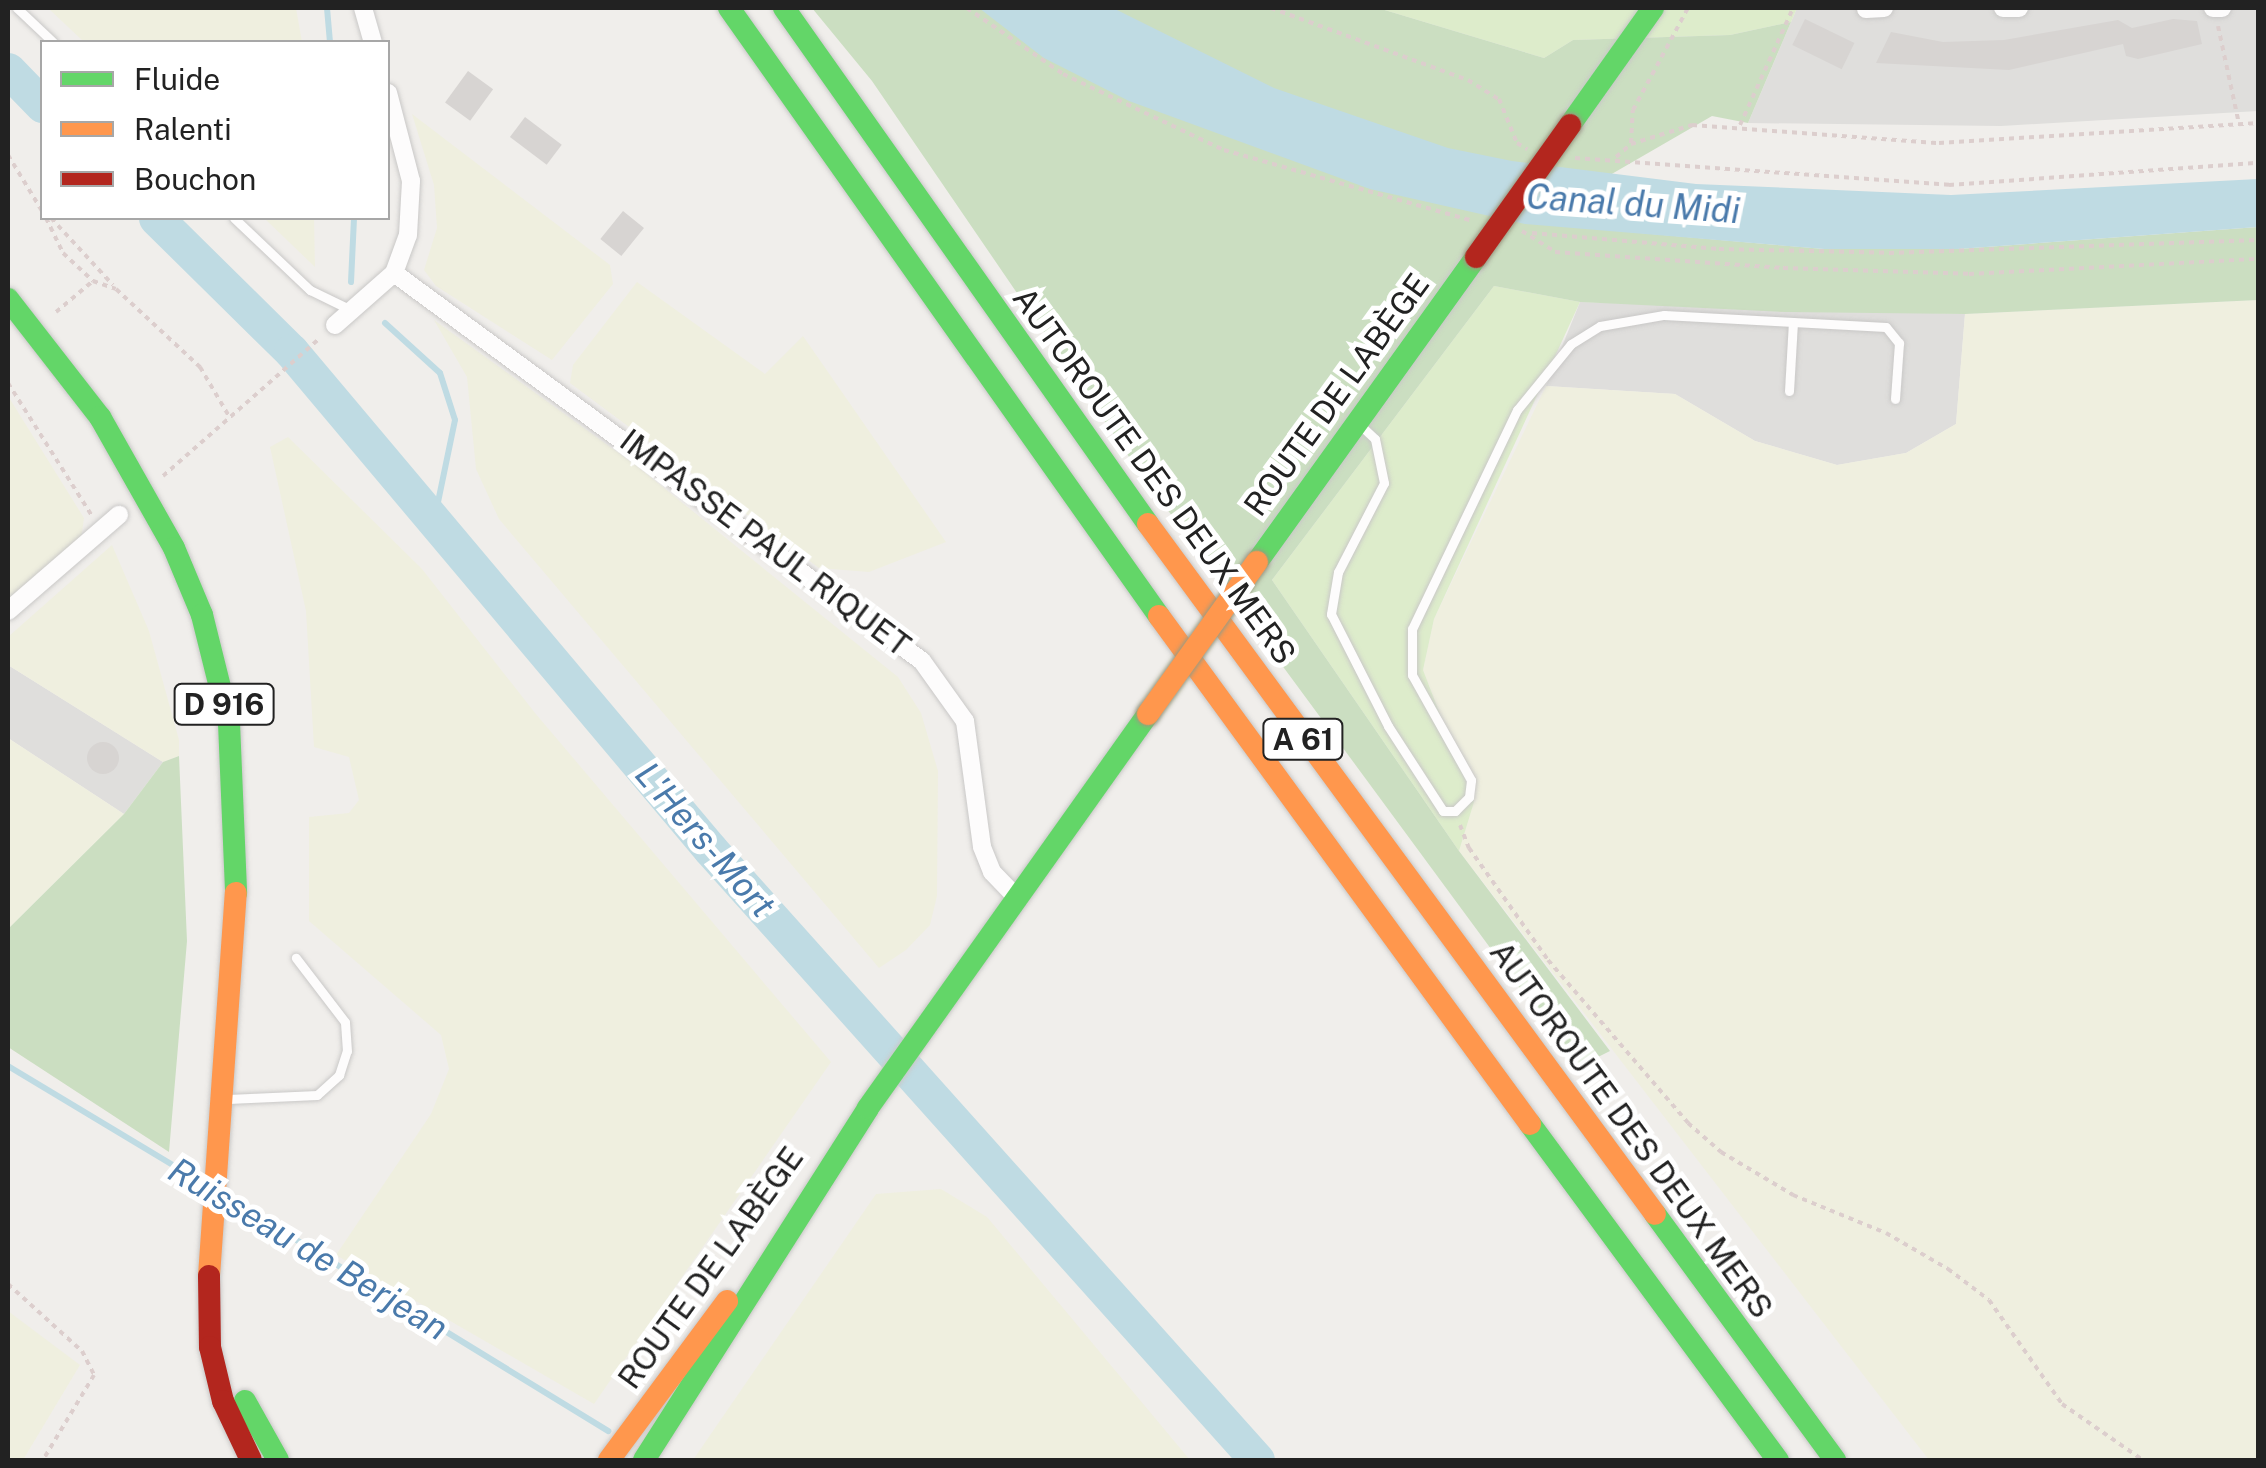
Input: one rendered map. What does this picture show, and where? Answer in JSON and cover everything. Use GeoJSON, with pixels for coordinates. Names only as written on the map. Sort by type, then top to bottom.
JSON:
{"type":"FeatureCollection","features":[{"type":"Feature","properties":{"kind":"main road","name":"A 61"},"geometry":{"type":"LineString","coordinates":[[728,8],[1219,702],[1778,1460]]}},
{"type":"Feature","properties":{"kind":"main road","name":"AUTOROUTE DES DEUX MERS"},"geometry":{"type":"LineString","coordinates":[[784,8],[1057,400],[1835,1460]]}},
{"type":"Feature","properties":{"kind":"main road","name":"ROUTE DE LABÈGE"},"geometry":{"type":"LineString","coordinates":[[609,1460],[866,1111],[1015,896],[1654,8]]}},
{"type":"Feature","properties":{"kind":"main road","name":"D 916"},"geometry":{"type":"LineString","coordinates":[[8,299],[100,417],[134,473],[202,615],[221,688],[234,771],[238,883],[214,1166],[210,1347],[223,1401],[251,1460]]}},
{"type":"Feature","properties":{"kind":"main road","name":"ROUTE DE LABÈGE"},"geometry":{"type":"LineString","coordinates":[[644,1460],[866,1111]]}},
{"type":"Feature","properties":{"kind":"main road","name":"D 916"},"geometry":{"type":"LineString","coordinates":[[211,1227],[238,1388],[278,1460]]}},
{"type":"Feature","properties":{"kind":"street"},"geometry":{"type":"LineString","coordinates":[[363,8],[372,40]]}},
{"type":"Feature","properties":{"kind":"street"},"geometry":{"type":"LineString","coordinates":[[2003,8],[2018,8]]}},
{"type":"Feature","properties":{"kind":"street"},"geometry":{"type":"LineString","coordinates":[[334,324],[394,273],[412,206],[390,102]]}},
{"type":"Feature","properties":{"kind":"street","name":"IMPASSE PAUL RIQUET"},"geometry":{"type":"LineString","coordinates":[[394,273],[932,670],[956,701],[971,742],[987,860],[1015,896]]}},
{"type":"Feature","properties":{"kind":"street"},"geometry":{"type":"LineString","coordinates":[[8,611],[118,515]]}},
{"type":"Feature","properties":{"kind":"lane"},"geometry":{"type":"LineString","coordinates":[[17,8],[51,40]]}},
{"type":"Feature","properties":{"kind":"lane"},"geometry":{"type":"LineString","coordinates":[[236,220],[310,290],[351,310]]}},
{"type":"Feature","properties":{"kind":"lane"},"geometry":{"type":"LineString","coordinates":[[1356,422],[1375,440],[1384,484],[1338,572],[1331,614],[1388,726],[1443,812],[1455,812],[1469,797],[1471,780],[1412,675],[1412,629],[1517,410],[1571,344],[1600,326],[1664,315],[1896,333],[1895,399]]}},
{"type":"Feature","properties":{"kind":"lane"},"geometry":{"type":"LineString","coordinates":[[1788,391],[1793,322]]}},
{"type":"Feature","properties":{"kind":"lane"},"geometry":{"type":"LineString","coordinates":[[220,1099],[317,1095],[339,1076],[348,1052],[345,1022],[296,958]]}},
{"type":"Feature","properties":{"kind":"path"},"geometry":{"type":"LineString","coordinates":[[967,8],[1063,74],[1224,150],[1475,221]]}},
{"type":"Feature","properties":{"kind":"path"},"geometry":{"type":"LineString","coordinates":[[1272,8],[1468,80],[1499,99],[1517,142]]}},
{"type":"Feature","properties":{"kind":"path"},"geometry":{"type":"LineString","coordinates":[[1632,144],[1633,110],[1688,8]]}},
{"type":"Feature","properties":{"kind":"path"},"geometry":{"type":"LineString","coordinates":[[1740,124],[1794,8]]}},
{"type":"Feature","properties":{"kind":"path"},"geometry":{"type":"LineString","coordinates":[[2216,8],[2239,124]]}},
{"type":"Feature","properties":{"kind":"path"},"geometry":{"type":"LineString","coordinates":[[2258,124],[1939,143],[1740,124],[1692,125],[1632,144],[1616,157],[1720,171],[1949,185],[2258,164]]}},
{"type":"Feature","properties":{"kind":"path"},"geometry":{"type":"LineString","coordinates":[[8,155],[40,204]]}},
{"type":"Feature","properties":{"kind":"path"},"geometry":{"type":"LineString","coordinates":[[50,220],[63,253],[93,281],[116,289]]}},
{"type":"Feature","properties":{"kind":"path"},"geometry":{"type":"LineString","coordinates":[[51,220],[116,289],[200,367],[230,418]]}},
{"type":"Feature","properties":{"kind":"path"},"geometry":{"type":"LineString","coordinates":[[1513,229],[1701,248],[1889,253],[2258,240]]}},
{"type":"Feature","properties":{"kind":"path"},"geometry":{"type":"LineString","coordinates":[[1532,233],[1555,252],[1783,268],[1969,274],[2258,259]]}},
{"type":"Feature","properties":{"kind":"path"},"geometry":{"type":"LineString","coordinates":[[56,312],[93,281]]}},
{"type":"Feature","properties":{"kind":"path"},"geometry":{"type":"LineString","coordinates":[[163,476],[334,324]]}},
{"type":"Feature","properties":{"kind":"path"},"geometry":{"type":"LineString","coordinates":[[8,383],[91,512],[95,536]]}},
{"type":"Feature","properties":{"kind":"path"},"geometry":{"type":"LineString","coordinates":[[1455,812],[1469,848],[1548,960],[1688,1123],[1720,1152],[1793,1195],[1886,1234],[1948,1269],[1989,1300],[2062,1404],[2143,1460]]}},
{"type":"Feature","properties":{"kind":"path"},"geometry":{"type":"LineString","coordinates":[[8,1284],[82,1351],[94,1375],[43,1460]]}},
{"type":"Feature","properties":{"kind":"shaded area"},"geometry":{"type":"Polygon","coordinates":[[[1797,8],[2258,8],[2258,111],[2001,126],[1748,123],[1797,8]]]}},
{"type":"Feature","properties":{"kind":"shaded area"},"geometry":{"type":"Polygon","coordinates":[[[1580,302],[1965,314],[1956,424],[1906,453],[1837,465],[1755,441],[1675,394],[1546,386],[1580,302]]]}},
{"type":"Feature","properties":{"kind":"shaded area"},"geometry":{"type":"Polygon","coordinates":[[[8,665],[163,762],[124,814],[8,738],[8,665]]]}},
{"type":"Feature","properties":{"kind":"green space"},"geometry":{"type":"Polygon","coordinates":[[[48,8],[296,8],[302,40],[82,40],[48,8]]]}},
{"type":"Feature","properties":{"kind":"green space"},"geometry":{"type":"Polygon","coordinates":[[[812,8],[1378,8],[1544,58],[1573,40],[1730,35],[1791,22],[1748,123],[1712,116],[1527,223],[1824,249],[1958,249],[2258,227],[2258,300],[1965,314],[1785,312],[1580,302],[1494,286],[1272,580],[1459,851],[1610,1051],[1578,1067],[1136,467],[872,81],[812,8]]]}},
{"type":"Feature","properties":{"kind":"green space"},"geometry":{"type":"Polygon","coordinates":[[[1378,8],[1797,8],[1791,22],[1730,35],[1573,40],[1544,58],[1378,8]]]}},
{"type":"Feature","properties":{"kind":"green space"},"geometry":{"type":"Polygon","coordinates":[[[412,114],[610,265],[613,284],[552,360],[436,286],[424,270],[437,228],[434,185],[412,114]]]}},
{"type":"Feature","properties":{"kind":"green space"},"geometry":{"type":"Polygon","coordinates":[[[266,220],[314,220],[315,267],[266,220]]]}},
{"type":"Feature","properties":{"kind":"green space"},"geometry":{"type":"Polygon","coordinates":[[[637,282],[765,374],[803,336],[946,542],[869,572],[819,568],[570,383],[573,365],[637,282]]]}},
{"type":"Feature","properties":{"kind":"green space"},"geometry":{"type":"Polygon","coordinates":[[[1494,286],[1580,302],[1434,619],[1423,670],[1474,802],[1459,851],[1272,580],[1494,286]]]}},
{"type":"Feature","properties":{"kind":"green space"},"geometry":{"type":"Polygon","coordinates":[[[2258,300],[2258,1460],[1929,1460],[1459,851],[1474,802],[1423,670],[1434,619],[1546,386],[1675,394],[1755,441],[1837,465],[1906,453],[1956,424],[1965,314],[2258,300]]]}},
{"type":"Feature","properties":{"kind":"green space"},"geometry":{"type":"Polygon","coordinates":[[[434,320],[638,467],[898,677],[921,713],[938,771],[937,896],[930,925],[906,950],[879,968],[499,519],[476,469],[467,377],[434,320]]]}},
{"type":"Feature","properties":{"kind":"green space"},"geometry":{"type":"Polygon","coordinates":[[[8,396],[84,518],[81,540],[8,606],[8,396]]]}},
{"type":"Feature","properties":{"kind":"green space"},"geometry":{"type":"Polygon","coordinates":[[[288,437],[422,569],[535,713],[831,1062],[594,1404],[336,1255],[431,1114],[449,1069],[441,1035],[309,921],[309,817],[349,813],[359,800],[349,757],[314,747],[306,611],[270,447],[288,437]]]}},
{"type":"Feature","properties":{"kind":"green space"},"geometry":{"type":"Polygon","coordinates":[[[112,545],[149,631],[179,740],[179,756],[163,762],[8,665],[8,637],[112,545]]]}},
{"type":"Feature","properties":{"kind":"green space"},"geometry":{"type":"Polygon","coordinates":[[[8,738],[124,814],[8,929],[8,738]]]}},
{"type":"Feature","properties":{"kind":"green space"},"geometry":{"type":"Polygon","coordinates":[[[179,756],[187,941],[169,1152],[8,1047],[8,929],[124,814],[163,762],[179,756]]]}},
{"type":"Feature","properties":{"kind":"green space"},"geometry":{"type":"Polygon","coordinates":[[[941,1189],[987,1217],[1190,1460],[693,1460],[876,1194],[941,1189]]]}},
{"type":"Feature","properties":{"kind":"green space"},"geometry":{"type":"Polygon","coordinates":[[[8,1311],[80,1365],[23,1460],[8,1460],[8,1311]]]}},
{"type":"Feature","properties":{"kind":"water","name":"Canal du Midi"},"geometry":{"type":"Polygon","coordinates":[[[979,8],[1113,8],[1274,88],[1448,148],[1512,161],[1696,184],[1951,195],[2258,179],[2258,227],[1958,249],[1824,249],[1525,224],[1370,189],[1129,101],[1044,58],[979,8]]]}},
{"type":"Feature","properties":{"kind":"building"},"geometry":{"type":"Polygon","coordinates":[[[1805,19],[1854,43],[1842,69],[1792,45],[1805,19]]]}},
{"type":"Feature","properties":{"kind":"building"},"geometry":{"type":"Polygon","coordinates":[[[2173,19],[2197,21],[2202,44],[2138,59],[2126,56],[2123,44],[2009,70],[1876,63],[1891,32],[1943,42],[2004,40],[2118,20],[2132,28],[2173,19]]]}},
{"type":"Feature","properties":{"kind":"building"},"geometry":{"type":"Polygon","coordinates":[[[468,71],[493,89],[470,121],[445,103],[468,71]]]}},
{"type":"Feature","properties":{"kind":"building"},"geometry":{"type":"Polygon","coordinates":[[[525,117],[562,145],[547,165],[510,137],[525,117]]]}},
{"type":"Feature","properties":{"kind":"building"},"geometry":{"type":"Polygon","coordinates":[[[623,211],[644,228],[621,256],[600,239],[623,211]]]}},
{"type":"Feature","properties":{"kind":"building"},"geometry":{"type":"Polygon","coordinates":[[[103,742],[114,747],[119,758],[114,769],[103,774],[92,769],[87,758],[92,747],[103,742]]]}},
{"type":"Feature","properties":{"kind":"waterway"},"geometry":{"type":"LineString","coordinates":[[327,8],[330,40]]}},
{"type":"Feature","properties":{"kind":"waterway","name":"L'Hers-Mort"},"geometry":{"type":"LineString","coordinates":[[8,70],[40,103]]}},
{"type":"Feature","properties":{"kind":"waterway","name":"L'Hers-Mort"},"geometry":{"type":"LineString","coordinates":[[158,220],[291,351],[710,849],[1257,1460]]}},
{"type":"Feature","properties":{"kind":"waterway"},"geometry":{"type":"LineString","coordinates":[[351,282],[354,220]]}},
{"type":"Feature","properties":{"kind":"waterway"},"geometry":{"type":"LineString","coordinates":[[385,323],[440,373],[455,420],[434,521]]}},
{"type":"Feature","properties":{"kind":"waterway","name":"Ruisseau de Berjean"},"geometry":{"type":"LineString","coordinates":[[8,1066],[208,1186]]}},
{"type":"Feature","properties":{"kind":"waterway","name":"Ruisseau de Berjean"},"geometry":{"type":"LineString","coordinates":[[223,1195],[608,1431]]}},
{"type":"Feature","properties":{"kind":"traffic: fast"},"geometry":{"type":"LineString","coordinates":[[729,8],[1159,616]]}},
{"type":"Feature","properties":{"kind":"traffic: fast"},"geometry":{"type":"LineString","coordinates":[[784,8],[1148,524]]}},
{"type":"Feature","properties":{"kind":"traffic: fast"},"geometry":{"type":"LineString","coordinates":[[1570,125],[1653,8]]}},
{"type":"Feature","properties":{"kind":"traffic: fast"},"geometry":{"type":"LineString","coordinates":[[1257,562],[1476,257]]}},
{"type":"Feature","properties":{"kind":"traffic: fast"},"geometry":{"type":"LineString","coordinates":[[8,299],[100,417],[174,548],[202,615],[229,723],[236,893]]}},
{"type":"Feature","properties":{"kind":"traffic: fast"},"geometry":{"type":"LineString","coordinates":[[644,1460],[868,1108],[1148,714]]}},
{"type":"Feature","properties":{"kind":"traffic: fast"},"geometry":{"type":"LineString","coordinates":[[1530,1124],[1778,1460]]}},
{"type":"Feature","properties":{"kind":"traffic: fast"},"geometry":{"type":"LineString","coordinates":[[1655,1214],[1835,1460]]}},
{"type":"Feature","properties":{"kind":"traffic: fast"},"geometry":{"type":"LineString","coordinates":[[245,1401],[278,1460]]}},
{"type":"Feature","properties":{"kind":"traffic: slow"},"geometry":{"type":"LineString","coordinates":[[1148,524],[1655,1214]]}},
{"type":"Feature","properties":{"kind":"traffic: slow"},"geometry":{"type":"LineString","coordinates":[[1148,714],[1257,562]]}},
{"type":"Feature","properties":{"kind":"traffic: slow"},"geometry":{"type":"LineString","coordinates":[[1159,616],[1530,1124]]}},
{"type":"Feature","properties":{"kind":"traffic: slow"},"geometry":{"type":"LineString","coordinates":[[209,1276],[236,893]]}},
{"type":"Feature","properties":{"kind":"traffic: slow"},"geometry":{"type":"LineString","coordinates":[[609,1460],[727,1301]]}},
{"type":"Feature","properties":{"kind":"traffic: jam"},"geometry":{"type":"LineString","coordinates":[[1476,257],[1570,125]]}},
{"type":"Feature","properties":{"kind":"traffic: jam"},"geometry":{"type":"LineString","coordinates":[[209,1276],[210,1347],[223,1401],[251,1460]]}}]}
